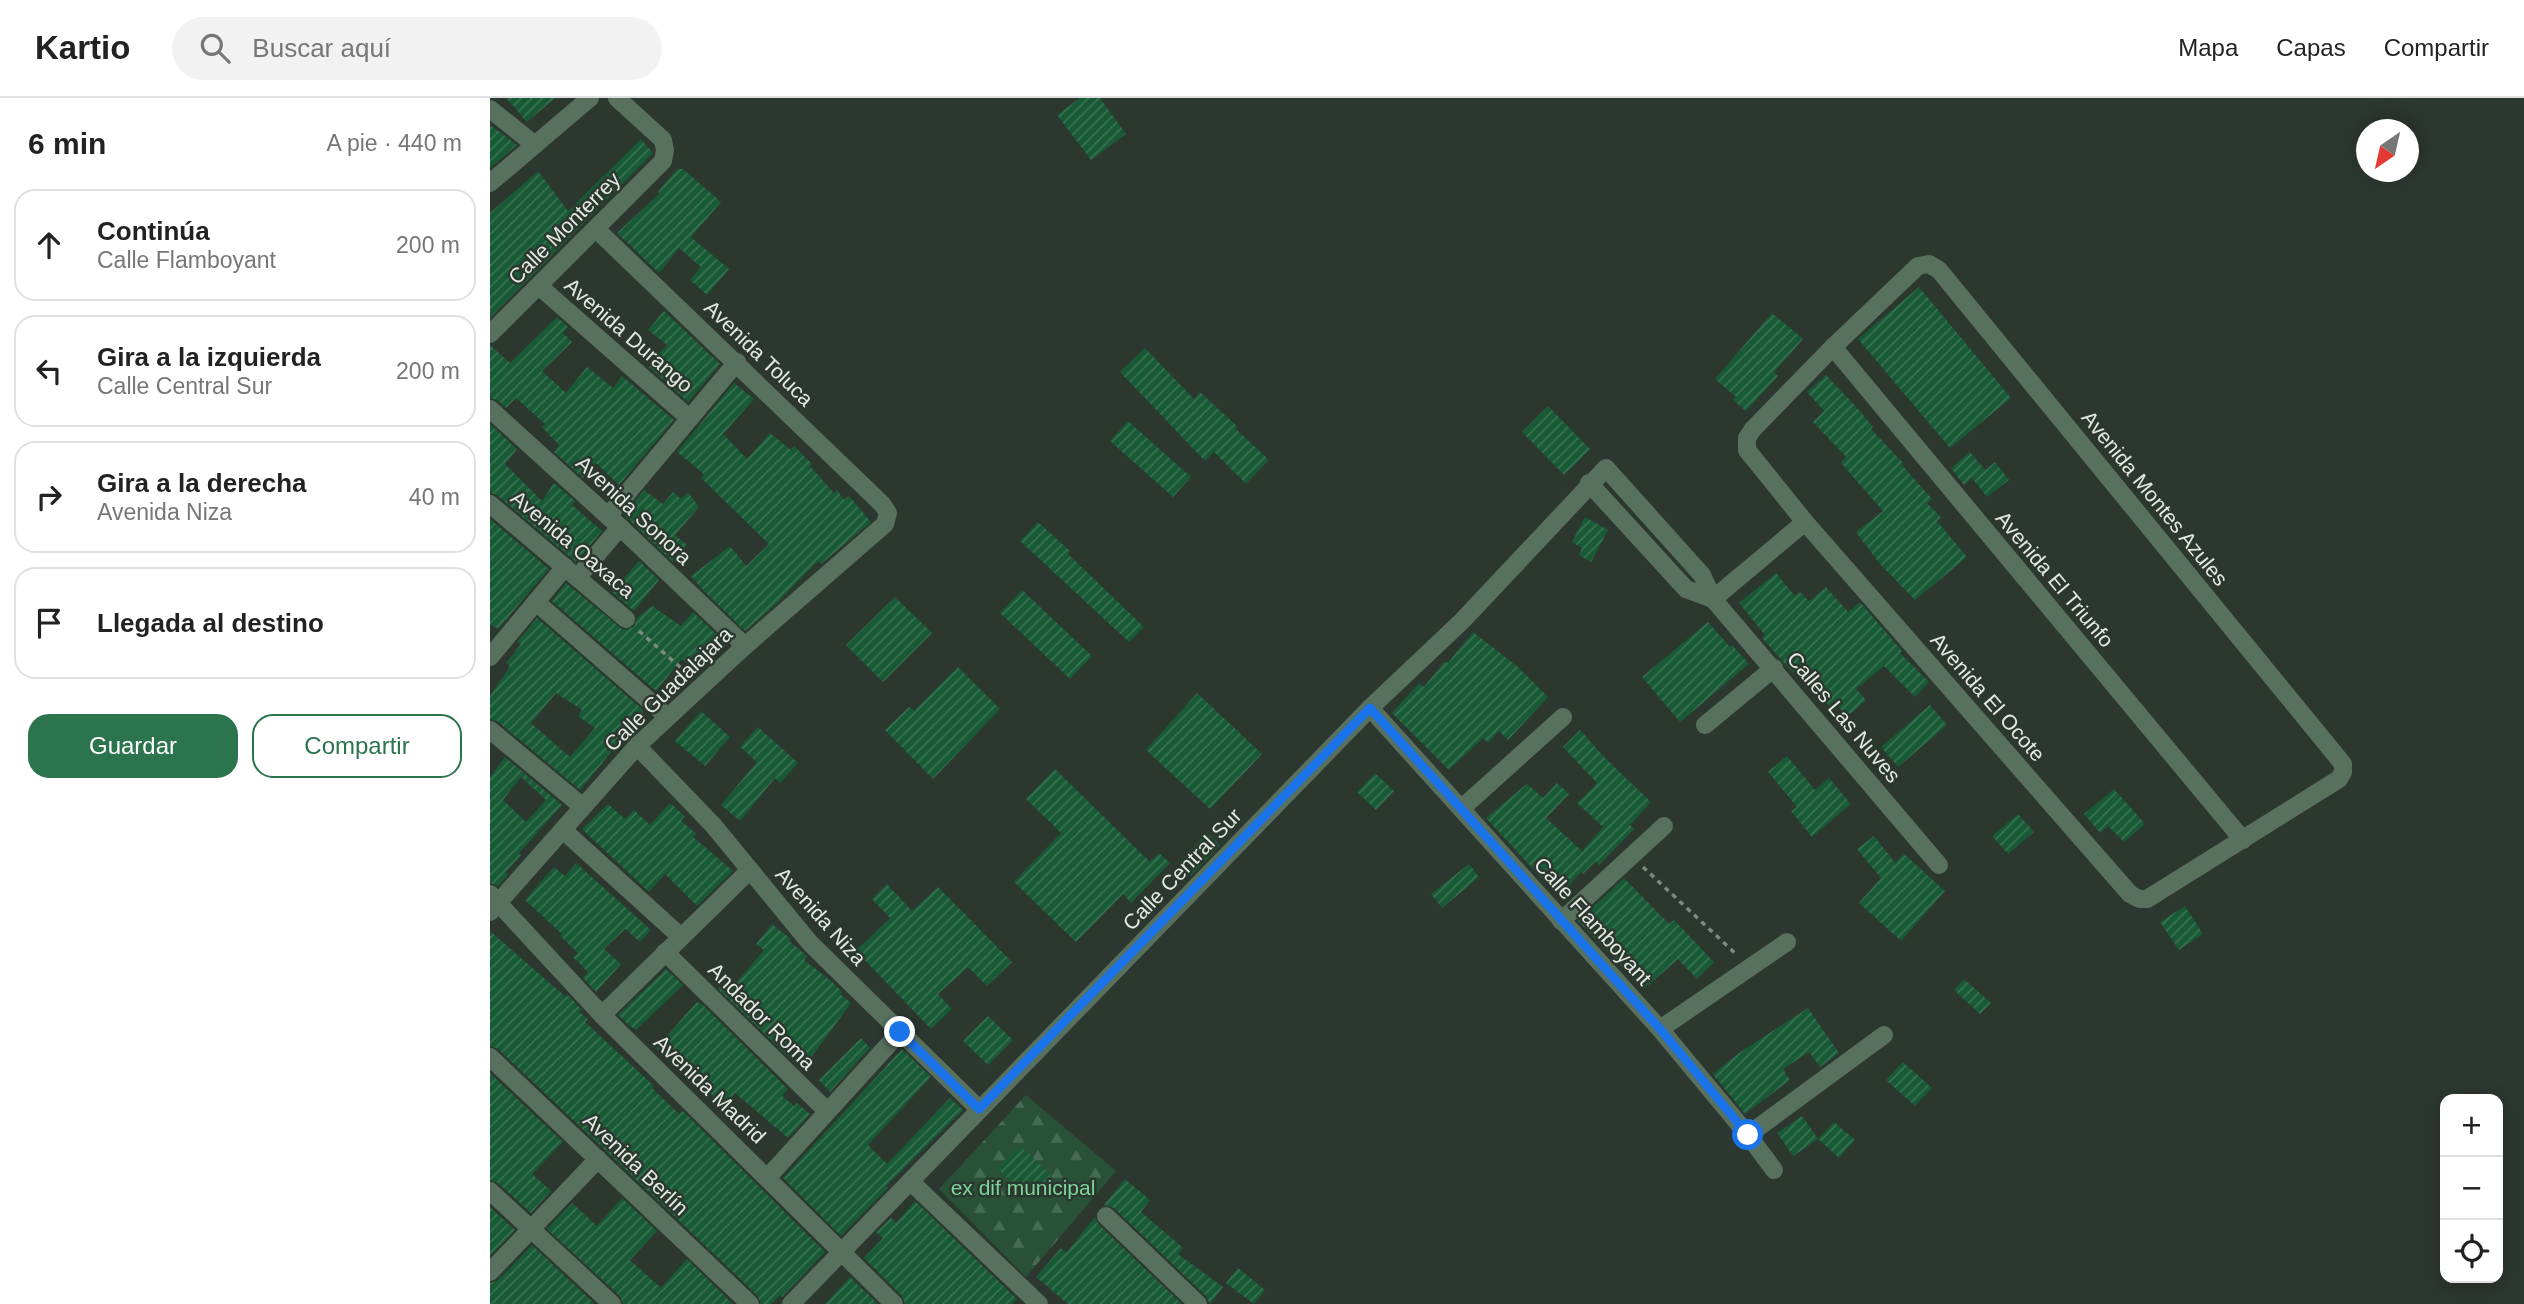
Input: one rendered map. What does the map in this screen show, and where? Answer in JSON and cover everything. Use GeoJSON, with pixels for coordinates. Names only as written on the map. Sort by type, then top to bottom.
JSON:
{"type":"FeatureCollection","features":[{"type":"Feature","properties":{"kind":"street"},"geometry":{"type":"LineString","coordinates":[[490,183],[590,98]]}},
{"type":"Feature","properties":{"kind":"street","name":"Calle Monterrey"},"geometry":{"type":"LineString","coordinates":[[490,334],[663,161],[663,140],[617,98]]}},
{"type":"Feature","properties":{"kind":"street"},"geometry":{"type":"LineString","coordinates":[[490,109],[535,145]]}},
{"type":"Feature","properties":{"kind":"street","name":"Avenida Toluca"},"geometry":{"type":"LineString","coordinates":[[596,229],[882,503],[888,513]]}},
{"type":"Feature","properties":{"kind":"street","name":"Avenida Montes Azules"},"geometry":{"type":"LineString","coordinates":[[1833,347],[1918,266],[1929,264],[1939,270],[2343,764],[2339,779],[2243,841]]}},
{"type":"Feature","properties":{"kind":"street","name":"Avenida Durango"},"geometry":{"type":"LineString","coordinates":[[539,286],[689,418]]}},
{"type":"Feature","properties":{"kind":"street","name":"Avenida El Ocote"},"geometry":{"type":"LineString","coordinates":[[1833,347],[1747,438],[1747,450],[1805,522],[2130,894],[2138,899],[2147,899],[2243,841]]}},
{"type":"Feature","properties":{"kind":"street","name":"Avenida El Triunfo"},"geometry":{"type":"LineString","coordinates":[[1833,347],[2243,841]]}},
{"type":"Feature","properties":{"kind":"street"},"geometry":{"type":"LineString","coordinates":[[494,644],[536,602],[572,572],[614,521],[689,418],[737,362]]}},
{"type":"Feature","properties":{"kind":"street","name":"Avenida Sonora"},"geometry":{"type":"LineString","coordinates":[[490,409],[614,521],[745,646]]}},
{"type":"Feature","properties":{"kind":"street","name":"Calle Central Sur"},"geometry":{"type":"LineString","coordinates":[[791,1304],[844,1253],[979,1109],[1370,708],[1462,621],[1606,468]]}},
{"type":"Feature","properties":{"kind":"street","name":"Calles Las Nuves"},"geometry":{"type":"LineString","coordinates":[[1606,468],[1702,575],[1713,599],[1939,864]]}},
{"type":"Feature","properties":{"kind":"street","name":"Calles Las Nuves"},"geometry":{"type":"LineString","coordinates":[[1589,483],[1686,589],[1713,599]]}},
{"type":"Feature","properties":{"kind":"street","name":"Avenida Oaxaca"},"geometry":{"type":"LineString","coordinates":[[490,504],[626,619]]}},
{"type":"Feature","properties":{"kind":"street","name":"Calle Guadalajara"},"geometry":{"type":"LineString","coordinates":[[493,903],[563,830],[637,746],[701,685],[885,524],[888,513]]}},
{"type":"Feature","properties":{"kind":"street"},"geometry":{"type":"LineString","coordinates":[[1713,599],[1805,522]]}},
{"type":"Feature","properties":{"kind":"street"},"geometry":{"type":"LineString","coordinates":[[536,602],[668,717]]}},
{"type":"Feature","properties":{"kind":"street"},"geometry":{"type":"LineString","coordinates":[[1705,726],[1774,668]]}},
{"type":"Feature","properties":{"kind":"street","name":"Calle Flamboyant"},"geometry":{"type":"LineString","coordinates":[[1370,708],[1660,1029],[1774,1170]]}},
{"type":"Feature","properties":{"kind":"street"},"geometry":{"type":"LineString","coordinates":[[1462,808],[1563,717]]}},
{"type":"Feature","properties":{"kind":"street"},"geometry":{"type":"LineString","coordinates":[[490,730],[583,807]]}},
{"type":"Feature","properties":{"kind":"street","name":"Avenida Niza"},"geometry":{"type":"LineString","coordinates":[[637,746],[713,825],[810,943],[979,1109]]}},
{"type":"Feature","properties":{"kind":"street"},"geometry":{"type":"LineString","coordinates":[[1561,921],[1664,826]]}},
{"type":"Feature","properties":{"kind":"street"},"geometry":{"type":"LineString","coordinates":[[563,830],[681,937]]}},
{"type":"Feature","properties":{"kind":"street"},"geometry":{"type":"LineString","coordinates":[[602,1015],[750,870]]}},
{"type":"Feature","properties":{"kind":"street","name":"Avenida Madrid"},"geometry":{"type":"LineString","coordinates":[[493,903],[602,1015],[894,1304]]}},
{"type":"Feature","properties":{"kind":"street"},"geometry":{"type":"LineString","coordinates":[[1660,1029],[1787,942]]}},
{"type":"Feature","properties":{"kind":"street","name":"Andador Roma"},"geometry":{"type":"LineString","coordinates":[[665,952],[827,1111]]}},
{"type":"Feature","properties":{"kind":"street"},"geometry":{"type":"LineString","coordinates":[[768,1177],[900,1032]]}},
{"type":"Feature","properties":{"kind":"street"},"geometry":{"type":"LineString","coordinates":[[1748,1135],[1884,1035]]}},
{"type":"Feature","properties":{"kind":"street","name":"Avenida Berlín"},"geometry":{"type":"LineString","coordinates":[[490,1057],[750,1304]]}},
{"type":"Feature","properties":{"kind":"street"},"geometry":{"type":"LineString","coordinates":[[490,1272],[598,1159]]}},
{"type":"Feature","properties":{"kind":"street"},"geometry":{"type":"LineString","coordinates":[[911,1182],[1040,1304]]}},
{"type":"Feature","properties":{"kind":"street"},"geometry":{"type":"LineString","coordinates":[[490,1191],[612,1304]]}},
{"type":"Feature","properties":{"kind":"street"},"geometry":{"type":"LineString","coordinates":[[1106,1216],[1198,1304]]}},
{"type":"Feature","properties":{"kind":"path"},"geometry":{"type":"LineString","coordinates":[[626,619],[701,685]]}},
{"type":"Feature","properties":{"kind":"path"},"geometry":{"type":"LineString","coordinates":[[1631,856],[1750,968]]}},
{"type":"Feature","properties":{"kind":"green space","name":"ex dif municipal"},"geometry":{"type":"Polygon","coordinates":[[[1026,1095],[1116,1171],[1026,1277],[939,1189],[1026,1095]]]}},
{"type":"Feature","properties":{"kind":"building"},"geometry":{"type":"Polygon","coordinates":[[[506,98],[555,98],[527,122],[506,98]]]}},
{"type":"Feature","properties":{"kind":"building"},"geometry":{"type":"Polygon","coordinates":[[[1080,98],[1100,98],[1126,134],[1091,160],[1057,115],[1080,98]]]}},
{"type":"Feature","properties":{"kind":"building"},"geometry":{"type":"Polygon","coordinates":[[[490,125],[517,145],[490,168],[490,125]]]}},
{"type":"Feature","properties":{"kind":"building"},"geometry":{"type":"Polygon","coordinates":[[[641,139],[653,153],[490,318],[490,213],[538,171],[568,211],[641,139]]]}},
{"type":"Feature","properties":{"kind":"building"},"geometry":{"type":"Polygon","coordinates":[[[677,169],[683,169],[721,202],[691,237],[729,269],[707,295],[690,280],[701,267],[679,248],[659,273],[617,233],[660,193],[658,192],[677,169]]]}},
{"type":"Feature","properties":{"kind":"building"},"geometry":{"type":"Polygon","coordinates":[[[1919,287],[2011,398],[1950,448],[1858,339],[1919,287]]]}},
{"type":"Feature","properties":{"kind":"building"},"geometry":{"type":"Polygon","coordinates":[[[664,311],[720,364],[688,402],[649,367],[667,345],[648,330],[664,311]]]}},
{"type":"Feature","properties":{"kind":"building"},"geometry":{"type":"Polygon","coordinates":[[[1772,313],[1803,339],[1774,372],[1778,376],[1746,411],[1733,400],[1736,397],[1715,379],[1772,313]]]}},
{"type":"Feature","properties":{"kind":"building"},"geometry":{"type":"Polygon","coordinates":[[[557,317],[568,327],[563,333],[572,342],[542,371],[566,393],[587,367],[613,388],[622,376],[674,420],[619,485],[596,463],[583,478],[554,452],[559,445],[542,427],[545,424],[516,398],[506,408],[490,398],[490,345],[510,363],[557,317]]]}},
{"type":"Feature","properties":{"kind":"building"},"geometry":{"type":"Polygon","coordinates":[[[1145,348],[1194,399],[1200,392],[1269,460],[1246,484],[1214,452],[1205,461],[1120,372],[1145,348]]]}},
{"type":"Feature","properties":{"kind":"building"},"geometry":{"type":"Polygon","coordinates":[[[1826,375],[1859,410],[1873,427],[1871,429],[1932,499],[1927,503],[1941,517],[1937,521],[1967,557],[1915,600],[1880,564],[1856,532],[1883,511],[1841,463],[1846,457],[1813,422],[1824,411],[1807,392],[1826,375]]]}},
{"type":"Feature","properties":{"kind":"building"},"geometry":{"type":"Polygon","coordinates":[[[734,383],[754,399],[723,434],[747,459],[770,433],[791,450],[794,446],[834,493],[837,490],[844,500],[849,496],[871,522],[821,564],[818,561],[745,631],[691,576],[730,546],[746,566],[769,544],[701,478],[704,474],[677,452],[734,383]]]}},
{"type":"Feature","properties":{"kind":"building"},"geometry":{"type":"Polygon","coordinates":[[[1548,406],[1590,449],[1564,475],[1522,432],[1548,406]]]}},
{"type":"Feature","properties":{"kind":"building"},"geometry":{"type":"Polygon","coordinates":[[[1128,421],[1191,477],[1173,497],[1110,441],[1128,421]]]}},
{"type":"Feature","properties":{"kind":"building"},"geometry":{"type":"Polygon","coordinates":[[[490,424],[517,449],[505,464],[542,501],[554,483],[575,501],[572,505],[602,531],[576,562],[497,495],[490,493],[490,424]]]}},
{"type":"Feature","properties":{"kind":"building"},"geometry":{"type":"Polygon","coordinates":[[[1970,452],[1985,470],[1995,462],[2009,480],[1987,497],[1972,478],[1964,485],[1951,468],[1970,452]]]}},
{"type":"Feature","properties":{"kind":"building"},"geometry":{"type":"Polygon","coordinates":[[[644,490],[663,504],[673,492],[681,499],[688,492],[699,507],[675,535],[687,545],[673,562],[624,515],[644,490]]]}},
{"type":"Feature","properties":{"kind":"building"},"geometry":{"type":"Polygon","coordinates":[[[1585,517],[1608,530],[1591,562],[1579,555],[1582,548],[1572,542],[1585,517]]]}},
{"type":"Feature","properties":{"kind":"building"},"geometry":{"type":"Polygon","coordinates":[[[490,519],[549,569],[498,629],[490,624],[490,519]]]}},
{"type":"Feature","properties":{"kind":"building"},"geometry":{"type":"Polygon","coordinates":[[[1038,522],[1144,627],[1129,642],[1020,541],[1038,522]]]}},
{"type":"Feature","properties":{"kind":"building"},"geometry":{"type":"Polygon","coordinates":[[[639,561],[659,580],[634,611],[612,592],[639,561]]]}},
{"type":"Feature","properties":{"kind":"building"},"geometry":{"type":"Polygon","coordinates":[[[1776,573],[1795,596],[1800,592],[1809,601],[1826,587],[1848,612],[1860,602],[1902,651],[1900,653],[1929,682],[1915,697],[1884,666],[1856,689],[1866,700],[1847,717],[1834,702],[1829,706],[1796,670],[1793,673],[1762,638],[1765,635],[1739,603],[1776,573]]]}},
{"type":"Feature","properties":{"kind":"building"},"geometry":{"type":"Polygon","coordinates":[[[566,583],[623,630],[634,627],[637,618],[652,606],[681,626],[693,612],[727,644],[697,673],[682,659],[656,691],[552,601],[566,583]]]}},
{"type":"Feature","properties":{"kind":"building"},"geometry":{"type":"Polygon","coordinates":[[[1022,590],[1092,656],[1070,679],[1000,613],[1022,590]]]}},
{"type":"Feature","properties":{"kind":"building"},"geometry":{"type":"Polygon","coordinates":[[[895,597],[932,633],[883,682],[846,645],[895,597]]]}},
{"type":"Feature","properties":{"kind":"building"},"geometry":{"type":"Polygon","coordinates":[[[537,618],[642,709],[643,713],[580,790],[497,721],[490,719],[490,696],[510,666],[506,663],[521,644],[517,642],[537,618]],[[556,693],[531,723],[570,757],[595,728],[578,716],[582,710],[556,693]]]}},
{"type":"Feature","properties":{"kind":"building"},"geometry":{"type":"Polygon","coordinates":[[[1708,622],[1749,664],[1680,722],[1642,677],[1708,622]]]}},
{"type":"Feature","properties":{"kind":"building"},"geometry":{"type":"Polygon","coordinates":[[[1473,632],[1518,667],[1548,697],[1508,740],[1499,731],[1488,743],[1483,738],[1449,770],[1392,713],[1419,683],[1424,687],[1445,661],[1448,663],[1473,632]]]}},
{"type":"Feature","properties":{"kind":"building"},"geometry":{"type":"Polygon","coordinates":[[[958,667],[1000,709],[933,779],[885,730],[909,707],[914,711],[958,667]]]}},
{"type":"Feature","properties":{"kind":"building"},"geometry":{"type":"Polygon","coordinates":[[[1197,693],[1262,754],[1210,809],[1146,750],[1197,693]]]}},
{"type":"Feature","properties":{"kind":"building"},"geometry":{"type":"Polygon","coordinates":[[[1930,705],[1947,725],[1898,767],[1881,747],[1930,705]]]}},
{"type":"Feature","properties":{"kind":"building"},"geometry":{"type":"Polygon","coordinates":[[[701,711],[730,737],[705,766],[675,741],[701,711]]]}},
{"type":"Feature","properties":{"kind":"building"},"geometry":{"type":"Polygon","coordinates":[[[758,727],[798,763],[780,783],[775,778],[740,821],[721,805],[757,762],[740,747],[758,727]]]}},
{"type":"Feature","properties":{"kind":"building"},"geometry":{"type":"Polygon","coordinates":[[[1580,730],[1651,802],[1630,825],[1634,829],[1599,865],[1596,861],[1583,874],[1581,872],[1559,897],[1486,818],[1527,784],[1543,798],[1557,783],[1569,794],[1546,818],[1582,851],[1603,827],[1577,803],[1597,783],[1563,747],[1580,730]]]}},
{"type":"Feature","properties":{"kind":"building"},"geometry":{"type":"Polygon","coordinates":[[[1787,756],[1815,790],[1829,778],[1851,804],[1812,837],[1791,811],[1797,807],[1768,772],[1787,756]]]}},
{"type":"Feature","properties":{"kind":"building"},"geometry":{"type":"Polygon","coordinates":[[[505,757],[562,805],[519,853],[521,855],[498,886],[490,883],[490,777],[505,757]],[[521,777],[503,800],[526,822],[546,800],[521,777]]]}},
{"type":"Feature","properties":{"kind":"building"},"geometry":{"type":"Polygon","coordinates":[[[1055,769],[1150,862],[1159,853],[1170,863],[1131,903],[1123,894],[1076,942],[1014,882],[1061,833],[1026,799],[1055,769]]]}},
{"type":"Feature","properties":{"kind":"building"},"geometry":{"type":"Polygon","coordinates":[[[1375,773],[1394,791],[1376,810],[1357,792],[1375,773]]]}},
{"type":"Feature","properties":{"kind":"building"},"geometry":{"type":"Polygon","coordinates":[[[2114,789],[2145,824],[2124,842],[2108,826],[2100,833],[2084,814],[2114,789]]]}},
{"type":"Feature","properties":{"kind":"building"},"geometry":{"type":"Polygon","coordinates":[[[670,803],[685,816],[681,821],[696,833],[693,837],[733,871],[697,906],[665,874],[649,892],[582,829],[608,804],[625,819],[634,810],[650,825],[670,803]]]}},
{"type":"Feature","properties":{"kind":"building"},"geometry":{"type":"Polygon","coordinates":[[[2018,814],[2034,832],[2008,854],[1992,836],[2018,814]]]}},
{"type":"Feature","properties":{"kind":"building"},"geometry":{"type":"Polygon","coordinates":[[[1207,833],[1220,845],[1191,876],[1178,864],[1207,833]]]}},
{"type":"Feature","properties":{"kind":"building"},"geometry":{"type":"Polygon","coordinates":[[[1874,836],[1895,863],[1904,854],[1945,891],[1901,941],[1859,903],[1881,878],[1857,849],[1874,836]]]}},
{"type":"Feature","properties":{"kind":"building"},"geometry":{"type":"Polygon","coordinates":[[[576,863],[651,930],[640,942],[625,929],[604,949],[621,964],[596,992],[583,978],[588,972],[573,957],[578,953],[560,936],[562,934],[525,900],[554,867],[565,876],[576,863]]]}},
{"type":"Feature","properties":{"kind":"building"},"geometry":{"type":"Polygon","coordinates":[[[1469,864],[1479,877],[1442,908],[1431,894],[1469,864]]]}},
{"type":"Feature","properties":{"kind":"building"},"geometry":{"type":"Polygon","coordinates":[[[1624,878],[1669,924],[1674,920],[1714,962],[1697,979],[1678,959],[1644,989],[1578,921],[1624,878]]]}},
{"type":"Feature","properties":{"kind":"building"},"geometry":{"type":"Polygon","coordinates":[[[887,884],[912,911],[938,887],[1012,962],[987,986],[968,967],[938,994],[952,1009],[931,1029],[856,951],[890,918],[872,899],[887,884]]]}},
{"type":"Feature","properties":{"kind":"building"},"geometry":{"type":"Polygon","coordinates":[[[2185,906],[2203,934],[2179,950],[2160,922],[2185,906]]]}},
{"type":"Feature","properties":{"kind":"building"},"geometry":{"type":"Polygon","coordinates":[[[772,924],[807,956],[804,960],[831,981],[851,1003],[802,1070],[718,989],[729,977],[736,983],[764,950],[756,944],[772,924]]]}},
{"type":"Feature","properties":{"kind":"building"},"geometry":{"type":"Polygon","coordinates":[[[490,931],[566,997],[568,995],[581,1009],[579,1012],[588,1019],[585,1022],[654,1086],[652,1088],[679,1114],[682,1111],[686,1114],[825,1252],[782,1297],[780,1295],[771,1304],[761,1304],[758,1296],[606,1151],[498,1049],[490,1046],[490,931]]]}},
{"type":"Feature","properties":{"kind":"building"},"geometry":{"type":"Polygon","coordinates":[[[666,969],[683,985],[636,1030],[618,1015],[666,969]]]}},
{"type":"Feature","properties":{"kind":"building"},"geometry":{"type":"Polygon","coordinates":[[[1964,979],[1991,1003],[1980,1014],[1954,990],[1964,979]]]}},
{"type":"Feature","properties":{"kind":"building"},"geometry":{"type":"Polygon","coordinates":[[[697,1002],[788,1089],[782,1096],[794,1106],[797,1103],[810,1114],[788,1138],[735,1093],[723,1107],[656,1048],[697,1002]]]}},
{"type":"Feature","properties":{"kind":"building"},"geometry":{"type":"Polygon","coordinates":[[[1808,1008],[1839,1053],[1820,1067],[1809,1052],[1783,1069],[1790,1080],[1745,1114],[1713,1074],[1739,1053],[1808,1008]]]}},
{"type":"Feature","properties":{"kind":"building"},"geometry":{"type":"Polygon","coordinates":[[[988,1016],[1013,1040],[988,1065],[963,1041],[988,1016]]]}},
{"type":"Feature","properties":{"kind":"building"},"geometry":{"type":"Polygon","coordinates":[[[861,1038],[870,1048],[830,1092],[819,1080],[861,1038]]]}},
{"type":"Feature","properties":{"kind":"building"},"geometry":{"type":"Polygon","coordinates":[[[902,1049],[931,1077],[868,1145],[887,1164],[950,1098],[963,1110],[886,1186],[888,1188],[841,1236],[783,1178],[902,1049]]]}},
{"type":"Feature","properties":{"kind":"building"},"geometry":{"type":"Polygon","coordinates":[[[1903,1062],[1932,1088],[1915,1106],[1886,1080],[1903,1062]]]}},
{"type":"Feature","properties":{"kind":"building"},"geometry":{"type":"Polygon","coordinates":[[[490,1073],[563,1142],[532,1174],[551,1191],[531,1213],[498,1183],[490,1180],[490,1073]]]}},
{"type":"Feature","properties":{"kind":"building"},"geometry":{"type":"Polygon","coordinates":[[[1802,1116],[1818,1139],[1793,1156],[1777,1133],[1802,1116]]]}},
{"type":"Feature","properties":{"kind":"building"},"geometry":{"type":"Polygon","coordinates":[[[1834,1122],[1855,1140],[1839,1158],[1818,1139],[1834,1122]]]}},
{"type":"Feature","properties":{"kind":"building"},"geometry":{"type":"Polygon","coordinates":[[[1020,1146],[1051,1175],[1029,1198],[998,1169],[1020,1146]]]}},
{"type":"Feature","properties":{"kind":"building"},"geometry":{"type":"Polygon","coordinates":[[[1125,1179],[1150,1200],[1141,1212],[1183,1248],[1178,1254],[1223,1287],[1210,1304],[1206,1296],[1114,1208],[1104,1205],[1125,1179]]]}},
{"type":"Feature","properties":{"kind":"building"},"geometry":{"type":"Polygon","coordinates":[[[622,1198],[657,1231],[630,1260],[661,1288],[687,1259],[733,1304],[623,1304],[620,1296],[547,1229],[572,1203],[597,1226],[622,1198]]]}},
{"type":"Feature","properties":{"kind":"building"},"geometry":{"type":"Polygon","coordinates":[[[915,1201],[1017,1299],[1012,1304],[905,1304],[902,1296],[864,1258],[883,1238],[876,1232],[891,1218],[896,1223],[915,1201]]]}},
{"type":"Feature","properties":{"kind":"building"},"geometry":{"type":"Polygon","coordinates":[[[490,1207],[515,1230],[490,1256],[490,1207]]]}},
{"type":"Feature","properties":{"kind":"building"},"geometry":{"type":"Polygon","coordinates":[[[1095,1217],[1098,1224],[1182,1304],[1068,1304],[1036,1277],[1061,1248],[1066,1253],[1095,1217]]]}},
{"type":"Feature","properties":{"kind":"building"},"geometry":{"type":"Polygon","coordinates":[[[532,1245],[595,1304],[490,1304],[490,1283],[498,1280],[532,1245]]]}},
{"type":"Feature","properties":{"kind":"building"},"geometry":{"type":"Polygon","coordinates":[[[1238,1268],[1265,1290],[1254,1304],[1226,1283],[1238,1268]]]}},
{"type":"Feature","properties":{"kind":"building"},"geometry":{"type":"Polygon","coordinates":[[[850,1277],[878,1304],[825,1304],[850,1277]]]}},
{"type":"Feature","properties":{"kind":"route"},"geometry":{"type":"LineString","coordinates":[[900,1032],[979,1109],[1370,708],[1660,1029],[1748,1135]]}}]}
